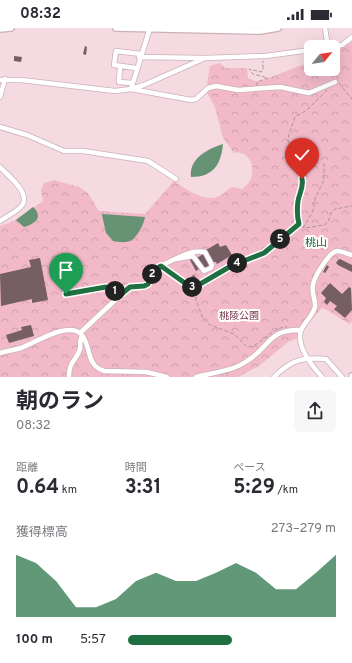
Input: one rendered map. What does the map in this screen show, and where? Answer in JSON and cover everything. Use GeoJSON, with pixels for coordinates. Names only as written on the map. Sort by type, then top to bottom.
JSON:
{"type":"FeatureCollection","features":[{"type":"Feature","properties":{"kind":"main road"},"geometry":{"type":"LineString","coordinates":[[0,29],[11,28]]}},
{"type":"Feature","properties":{"kind":"main road"},"geometry":{"type":"LineString","coordinates":[[116,28],[260,30],[278,28]]}},
{"type":"Feature","properties":{"kind":"street"},"geometry":{"type":"LineString","coordinates":[[131,90],[136,68],[150,28]]}},
{"type":"Feature","properties":{"kind":"street"},"geometry":{"type":"LineString","coordinates":[[325,28],[328,40]]}},
{"type":"Feature","properties":{"kind":"street"},"geometry":{"type":"LineString","coordinates":[[340,45],[352,37]]}},
{"type":"Feature","properties":{"kind":"street"},"geometry":{"type":"LineString","coordinates":[[136,68],[114,66],[116,51],[140,56],[204,58],[263,56],[304,51]]}},
{"type":"Feature","properties":{"kind":"street"},"geometry":{"type":"LineString","coordinates":[[131,90],[204,58]]}},
{"type":"Feature","properties":{"kind":"street"},"geometry":{"type":"LineString","coordinates":[[120,66],[119,82],[132,83]]}},
{"type":"Feature","properties":{"kind":"street"},"geometry":{"type":"LineString","coordinates":[[0,97],[3,79],[110,91],[131,90],[191,100],[196,99],[208,88],[216,86],[238,90],[254,90],[280,86],[309,94],[335,82]]}},
{"type":"Feature","properties":{"kind":"street"},"geometry":{"type":"LineString","coordinates":[[0,127],[27,135],[64,151],[83,151],[148,161],[176,180]]}},
{"type":"Feature","properties":{"kind":"street"},"geometry":{"type":"LineString","coordinates":[[0,167],[19,187],[24,198],[23,204],[17,210],[0,221]]}},
{"type":"Feature","properties":{"kind":"street"},"geometry":{"type":"LineString","coordinates":[[161,266],[189,286],[196,286],[231,266],[264,253],[282,237]]}},
{"type":"Feature","properties":{"kind":"street"},"geometry":{"type":"LineString","coordinates":[[322,377],[317,375],[306,358],[301,330],[316,304],[313,286],[322,267],[334,252],[338,251],[352,255]]}},
{"type":"Feature","properties":{"kind":"street"},"geometry":{"type":"LineString","coordinates":[[69,377],[69,367],[80,349],[81,335],[119,296],[130,287],[144,286],[148,284],[154,270],[176,259],[193,253],[205,252],[212,265],[211,268],[204,271],[193,256],[176,259]]}},
{"type":"Feature","properties":{"kind":"street"},"geometry":{"type":"LineString","coordinates":[[66,294],[106,287],[113,290],[119,296]]}},
{"type":"Feature","properties":{"kind":"street"},"geometry":{"type":"LineString","coordinates":[[196,377],[239,365],[254,356],[275,334],[289,329],[301,330]]}},
{"type":"Feature","properties":{"kind":"street"},"geometry":{"type":"LineString","coordinates":[[0,353],[22,347],[69,330],[81,335],[89,357],[98,369],[104,372],[146,372],[167,377]]}},
{"type":"Feature","properties":{"kind":"street"},"geometry":{"type":"LineString","coordinates":[[274,377],[286,365],[306,358],[326,359],[342,377]]}},
{"type":"Feature","properties":{"kind":"path"},"geometry":{"type":"LineString","coordinates":[[254,90],[257,82],[268,78],[249,71],[249,69],[260,72],[263,70],[263,56]]}},
{"type":"Feature","properties":{"kind":"path"},"geometry":{"type":"LineString","coordinates":[[335,82],[341,84],[347,95],[352,99]]}},
{"type":"Feature","properties":{"kind":"path"},"geometry":{"type":"LineString","coordinates":[[303,228],[299,224],[298,200],[303,182],[288,140],[289,134],[295,117],[307,110],[327,90]]}},
{"type":"Feature","properties":{"kind":"path"},"geometry":{"type":"LineString","coordinates":[[303,228],[313,211],[315,199],[324,180],[324,163]]}},
{"type":"Feature","properties":{"kind":"path"},"geometry":{"type":"LineString","coordinates":[[303,228],[324,225],[328,222],[331,213],[335,210],[352,206]]}},
{"type":"Feature","properties":{"kind":"path"},"geometry":{"type":"LineString","coordinates":[[282,237],[299,224]]}},
{"type":"Feature","properties":{"kind":"path"},"geometry":{"type":"LineString","coordinates":[[196,286],[196,300],[203,319],[210,324],[234,334],[247,347],[260,342],[277,328],[288,327]]}},
{"type":"Feature","properties":{"kind":"green space","name":"桃陵公園"},"geometry":{"type":"Polygon","coordinates":[[[352,42],[352,321],[350,324],[322,308],[304,328],[300,337],[288,342],[259,366],[238,377],[0,377],[0,226],[14,221],[43,201],[41,190],[44,183],[54,180],[79,187],[88,193],[99,211],[145,214],[174,181],[196,194],[208,198],[214,198],[221,195],[232,187],[242,189],[248,184],[251,178],[252,165],[246,155],[234,153],[223,138],[215,107],[206,91],[210,66],[220,63],[225,68],[247,68],[248,78],[255,81],[261,81],[304,64],[304,76],[340,76],[340,48],[352,42]]]}},
{"type":"Feature","properties":{"kind":"shaded area"},"geometry":{"type":"Polygon","coordinates":[[[223,144],[220,158],[215,168],[205,175],[191,177],[191,170],[196,160],[211,149],[223,144]]]}},
{"type":"Feature","properties":{"kind":"shaded area"},"geometry":{"type":"Polygon","coordinates":[[[33,207],[38,214],[37,220],[24,227],[16,220],[33,207]]]}},
{"type":"Feature","properties":{"kind":"shaded area"},"geometry":{"type":"Polygon","coordinates":[[[102,214],[145,217],[138,234],[130,241],[122,242],[113,241],[106,233],[102,214]]]}},
{"type":"Feature","properties":{"kind":"building"},"geometry":{"type":"Polygon","coordinates":[[[85,46],[87,47],[86,55],[83,54],[85,46]]]}},
{"type":"Feature","properties":{"kind":"building"},"geometry":{"type":"Polygon","coordinates":[[[14,56],[22,57],[21,62],[14,61],[14,56]]]}},
{"type":"Feature","properties":{"kind":"building"},"geometry":{"type":"Polygon","coordinates":[[[218,243],[220,247],[226,245],[232,255],[217,264],[216,262],[213,262],[206,250],[218,243]]]}},
{"type":"Feature","properties":{"kind":"building"},"geometry":{"type":"Polygon","coordinates":[[[203,254],[210,265],[204,269],[197,258],[203,254]]]}},
{"type":"Feature","properties":{"kind":"building"},"geometry":{"type":"Polygon","coordinates":[[[40,258],[48,300],[32,303],[32,299],[1,306],[0,274],[31,267],[29,260],[40,258]]]}},
{"type":"Feature","properties":{"kind":"building"},"geometry":{"type":"Polygon","coordinates":[[[191,258],[199,269],[196,271],[190,260],[191,258]]]}},
{"type":"Feature","properties":{"kind":"building"},"geometry":{"type":"Polygon","coordinates":[[[340,259],[352,265],[352,272],[336,263],[340,259]]]}},
{"type":"Feature","properties":{"kind":"building"},"geometry":{"type":"Polygon","coordinates":[[[327,265],[329,267],[325,273],[323,272],[327,265]]]}},
{"type":"Feature","properties":{"kind":"building"},"geometry":{"type":"Polygon","coordinates":[[[194,275],[197,279],[193,281],[191,277],[194,275]]]}},
{"type":"Feature","properties":{"kind":"building"},"geometry":{"type":"Polygon","coordinates":[[[330,283],[342,294],[349,287],[351,288],[352,310],[345,318],[334,309],[337,306],[330,301],[327,305],[324,302],[326,298],[321,293],[330,283]]]}},
{"type":"Feature","properties":{"kind":"building"},"geometry":{"type":"Polygon","coordinates":[[[31,325],[34,336],[9,343],[6,335],[22,330],[21,327],[31,325]]]}},
{"type":"Feature","properties":{"kind":"district","name":"桃山"},"geometry":{"type":"Point","coordinates":[316,243]}},
{"type":"Feature","properties":{"kind":"route"},"geometry":{"type":"LineString","coordinates":[[66,294],[106,287],[113,290],[119,296],[130,287],[144,286],[148,284],[154,270],[161,266],[189,286],[195,287],[231,266],[261,255],[268,251],[282,237],[299,224],[297,212],[298,200],[303,185],[302,179]]}}]}
